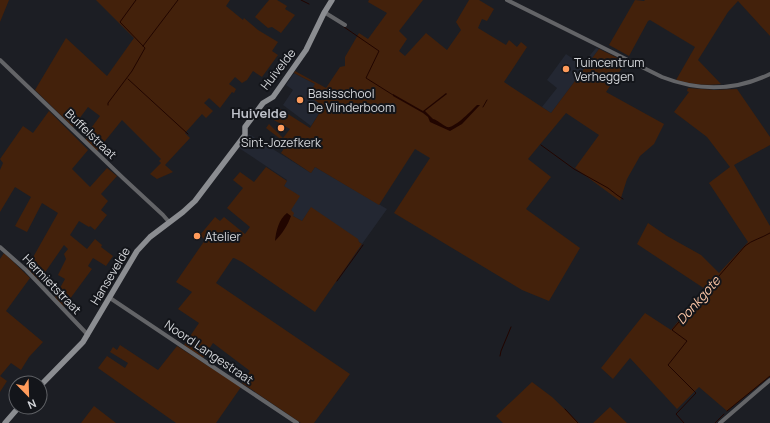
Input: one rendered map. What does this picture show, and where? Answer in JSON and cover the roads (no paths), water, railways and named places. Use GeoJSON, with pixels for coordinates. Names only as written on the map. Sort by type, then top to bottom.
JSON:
{"type":"FeatureCollection","features":[{"type":"Feature","properties":{"kind":"street","name":"Huivelde"},"geometry":{"type":"LineString","coordinates":[[236,147],[245,135],[245,127],[263,103],[273,97],[302,56],[324,12],[332,0]]}},
{"type":"Feature","properties":{"kind":"street"},"geometry":{"type":"LineString","coordinates":[[507,0],[662,77],[674,81],[703,87],[723,88],[742,85],[770,74]]}},
{"type":"Feature","properties":{"kind":"street"},"geometry":{"type":"LineString","coordinates":[[324,12],[345,25]]}},
{"type":"Feature","properties":{"kind":"street","name":"Buffelstraat"},"geometry":{"type":"LineString","coordinates":[[0,60],[123,178],[163,214],[169,222]]}},
{"type":"Feature","properties":{"kind":"street","name":"Hansevelde"},"geometry":{"type":"LineString","coordinates":[[48,378],[78,348],[88,335],[137,251],[150,237],[184,212],[195,201],[236,147]]}},
{"type":"Feature","properties":{"kind":"street","name":"Hermietstraat"},"geometry":{"type":"LineString","coordinates":[[0,247],[26,270],[88,335]]}},
{"type":"Feature","properties":{"kind":"street","name":"Noord Langestraat"},"geometry":{"type":"LineString","coordinates":[[110,298],[298,423]]}},
{"type":"Feature","properties":{"kind":"street"},"geometry":{"type":"LineString","coordinates":[[720,423],[770,380]]}},
{"type":"Feature","properties":{"kind":"street"},"geometry":{"type":"LineString","coordinates":[[5,423],[12,415]]}},
{"type":"Feature","properties":{"kind":"waterway"},"geometry":{"type":"LineString","coordinates":[[108,105],[132,71],[145,48],[120,22],[136,0]]}},
{"type":"Feature","properties":{"kind":"waterway"},"geometry":{"type":"LineString","coordinates":[[143,46],[178,0]]}},
{"type":"Feature","properties":{"kind":"waterway"},"geometry":{"type":"LineString","coordinates":[[301,0],[309,4]]}},
{"type":"Feature","properties":{"kind":"waterway"},"geometry":{"type":"LineString","coordinates":[[344,27],[379,51],[366,78],[393,95]]}},
{"type":"Feature","properties":{"kind":"waterway"},"geometry":{"type":"LineString","coordinates":[[128,79],[188,134]]}},
{"type":"Feature","properties":{"kind":"waterway"},"geometry":{"type":"LineString","coordinates":[[483,107],[487,100]]}},
{"type":"Feature","properties":{"kind":"waterway"},"geometry":{"type":"LineString","coordinates":[[541,145],[574,169],[608,188],[623,199]]}},
{"type":"Feature","properties":{"kind":"waterway","name":"Donkgote"},"geometry":{"type":"LineString","coordinates":[[684,423],[676,414],[696,393],[668,365],[687,341],[672,330],[745,246],[770,233]]}},
{"type":"Feature","properties":{"kind":"waterway"},"geometry":{"type":"LineString","coordinates":[[337,281],[363,245]]}},
{"type":"Feature","properties":{"kind":"waterway"},"geometry":{"type":"LineString","coordinates":[[500,356],[511,327]]}},
{"type":"Feature","properties":{"kind":"waterway"},"geometry":{"type":"LineString","coordinates":[[727,411],[770,376]]}},
{"type":"Feature","properties":{"kind":"waterway"},"geometry":{"type":"LineString","coordinates":[[565,409],[578,423]]}},
{"type":"Feature","properties":{"kind":"waterway"},"geometry":{"type":"LineString","coordinates":[[715,423],[724,414]]}},
{"type":"Feature","properties":{"kind":"place","name":"Tuincentrum Verheggen"},"geometry":{"type":"Point","coordinates":[566,69]}},
{"type":"Feature","properties":{"kind":"place","name":"Basisschool De Vlinderboom"},"geometry":{"type":"Point","coordinates":[300,100]}},
{"type":"Feature","properties":{"kind":"place","name":"Sint-Jozefkerk"},"geometry":{"type":"Point","coordinates":[281,128]}},
{"type":"Feature","properties":{"kind":"place","name":"Atelier"},"geometry":{"type":"Point","coordinates":[197,236]}},
{"type":"Feature","properties":{"kind":"district","name":"Huivelde"},"geometry":{"type":"Point","coordinates":[259,113]}}]}
